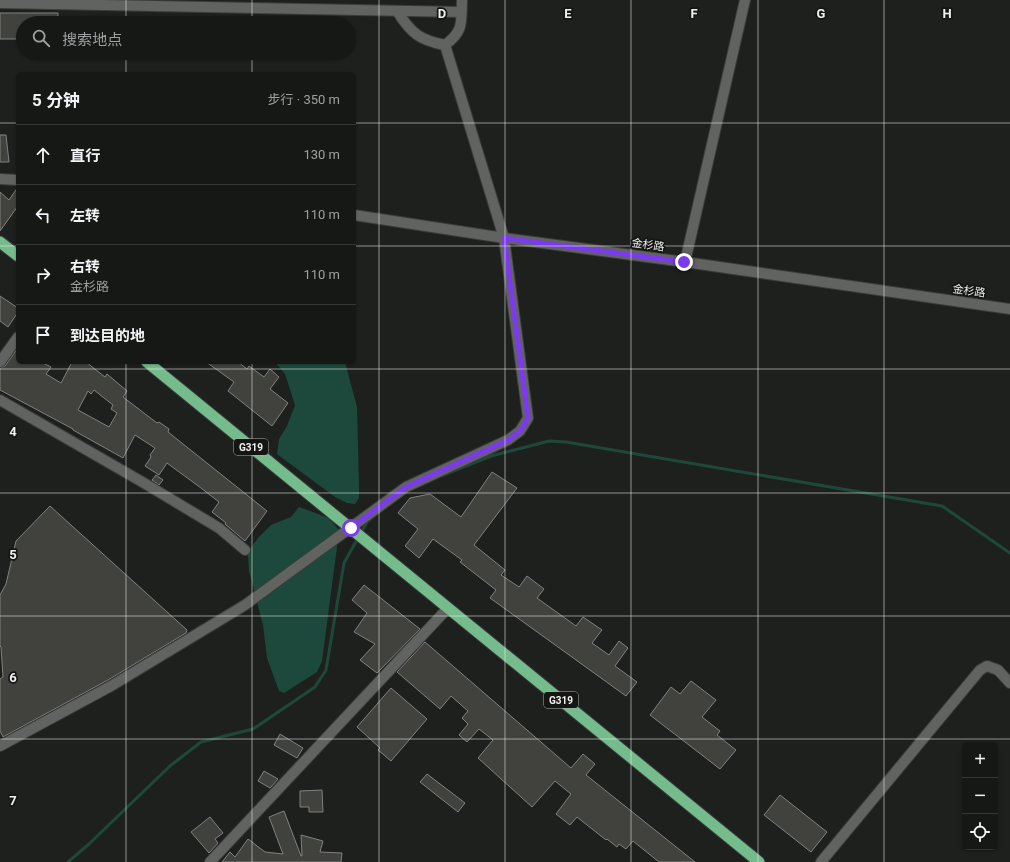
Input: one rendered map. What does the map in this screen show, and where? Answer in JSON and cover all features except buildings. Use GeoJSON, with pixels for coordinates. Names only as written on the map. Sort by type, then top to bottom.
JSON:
{"type":"FeatureCollection","features":[{"type":"Feature","properties":{"kind":"highway"},"geometry":{"type":"LineString","coordinates":[[0,242],[16,254]]}},
{"type":"Feature","properties":{"kind":"highway","name":"G319"},"geometry":{"type":"LineString","coordinates":[[149,364],[759,862]]}},
{"type":"Feature","properties":{"kind":"street"},"geometry":{"type":"LineString","coordinates":[[397,11],[404,23],[415,34],[429,42],[445,45],[455,38],[460,28],[462,0]]}},
{"type":"Feature","properties":{"kind":"street"},"geometry":{"type":"LineString","coordinates":[[684,262],[745,0]]}},
{"type":"Feature","properties":{"kind":"street"},"geometry":{"type":"LineString","coordinates":[[0,3],[461,12]]}},
{"type":"Feature","properties":{"kind":"street"},"geometry":{"type":"LineString","coordinates":[[0,746],[112,686],[245,605],[356,533],[406,487],[508,440],[520,431],[528,418],[504,238],[445,45]]}},
{"type":"Feature","properties":{"kind":"street"},"geometry":{"type":"LineString","coordinates":[[0,179],[16,180]]}},
{"type":"Feature","properties":{"kind":"street","name":"金杉路"},"geometry":{"type":"LineString","coordinates":[[356,215],[504,238],[684,262],[1010,310]]}},
{"type":"Feature","properties":{"kind":"street"},"geometry":{"type":"LineString","coordinates":[[0,362],[16,340]]}},
{"type":"Feature","properties":{"kind":"street"},"geometry":{"type":"LineString","coordinates":[[0,400],[144,482],[219,528],[245,550]]}},
{"type":"Feature","properties":{"kind":"street"},"geometry":{"type":"LineString","coordinates":[[210,862],[448,608]]}},
{"type":"Feature","properties":{"kind":"street"},"geometry":{"type":"LineString","coordinates":[[821,862],[980,670],[987,666],[998,670],[1010,683]]}},
{"type":"Feature","properties":{"kind":"shaded area"},"geometry":{"type":"Polygon","coordinates":[[[277,364],[346,364],[357,407],[359,498],[355,504],[347,503],[335,497],[277,454],[279,439],[287,426],[295,405],[285,374],[277,364]]]}},
{"type":"Feature","properties":{"kind":"shaded area"},"geometry":{"type":"Polygon","coordinates":[[[299,507],[329,518],[338,529],[337,547],[322,661],[317,672],[284,693],[279,691],[267,658],[263,625],[249,571],[248,555],[258,538],[271,525],[291,517],[299,507]]]}},
{"type":"Feature","properties":{"kind":"waterway"},"geometry":{"type":"LineString","coordinates":[[441,476],[491,456],[549,441],[566,442],[942,506],[1010,553]]}},
{"type":"Feature","properties":{"kind":"waterway"},"geometry":{"type":"LineString","coordinates":[[68,862],[89,844],[170,766],[201,742],[253,729],[315,687],[326,670],[344,563],[367,522],[375,515]]}},
{"type":"Feature","properties":{"kind":"route"},"geometry":{"type":"LineString","coordinates":[[351,528],[406,487],[508,440],[520,431],[528,418],[504,238],[684,262]]}}]}
